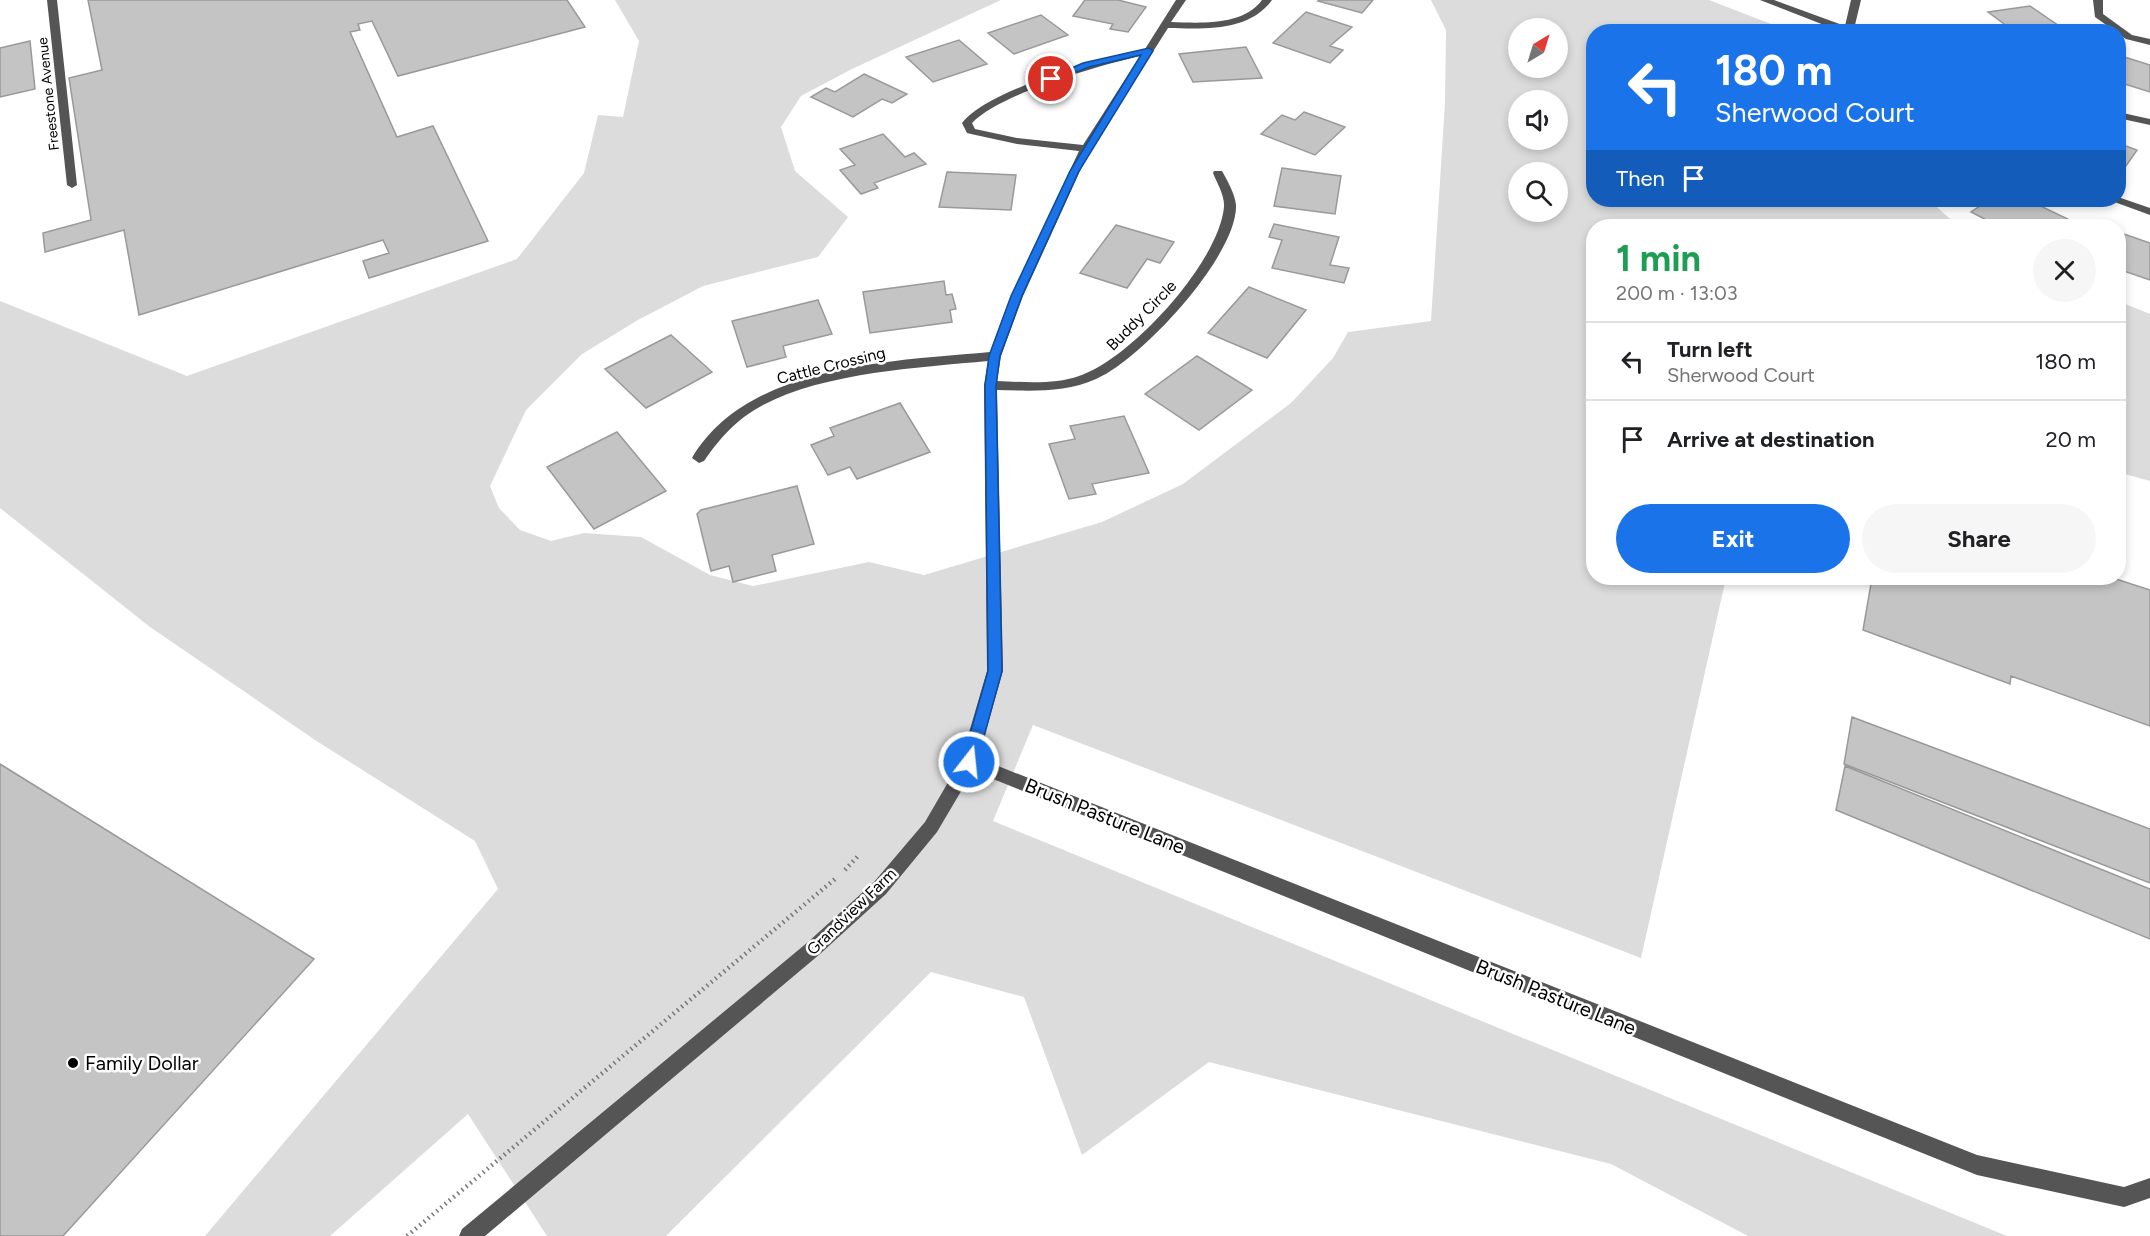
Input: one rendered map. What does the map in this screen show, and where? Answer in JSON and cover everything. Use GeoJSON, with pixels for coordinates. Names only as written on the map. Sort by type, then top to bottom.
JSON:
{"type":"FeatureCollection","features":[{"type":"Feature","properties":{"kind":"street","name":"Freestone Avenue"},"geometry":{"type":"LineString","coordinates":[[52,0],[72,185]]}},
{"type":"Feature","properties":{"kind":"street","name":"Grandview Farm"},"geometry":{"type":"LineString","coordinates":[[469,1236],[805,955],[880,888],[931,827],[969,762],[995,671],[990,386],[995,356],[1017,296],[1086,149],[1181,0]]}},
{"type":"Feature","properties":{"kind":"street"},"geometry":{"type":"LineString","coordinates":[[1165,25],[1201,27],[1223,24],[1250,15],[1268,0]]}},
{"type":"Feature","properties":{"kind":"street"},"geometry":{"type":"LineString","coordinates":[[1765,0],[1832,24]]}},
{"type":"Feature","properties":{"kind":"street"},"geometry":{"type":"LineString","coordinates":[[1852,24],[1856,0]]}},
{"type":"Feature","properties":{"kind":"street"},"geometry":{"type":"LineString","coordinates":[[2098,0],[2098,15],[2111,24]]}},
{"type":"Feature","properties":{"kind":"street"},"geometry":{"type":"LineString","coordinates":[[2126,35],[2150,42]]}},
{"type":"Feature","properties":{"kind":"street"},"geometry":{"type":"LineString","coordinates":[[1086,149],[991,136],[971,131],[968,123],[994,104],[1033,85],[1086,65],[1149,51]]}},
{"type":"Feature","properties":{"kind":"street"},"geometry":{"type":"LineString","coordinates":[[2126,117],[2150,122]]}},
{"type":"Feature","properties":{"kind":"street","name":"Buddy Circle"},"geometry":{"type":"LineString","coordinates":[[990,386],[1078,382],[1107,369],[1132,351],[1192,287],[1222,234],[1231,206],[1218,173]]}},
{"type":"Feature","properties":{"kind":"street"},"geometry":{"type":"LineString","coordinates":[[2126,204],[2150,212]]}},
{"type":"Feature","properties":{"kind":"street","name":"Cattle Crossing"},"geometry":{"type":"LineString","coordinates":[[699,458],[719,430],[746,409],[775,395],[856,373],[909,364],[995,356]]}},
{"type":"Feature","properties":{"kind":"street","name":"Brush Pasture Lane"},"geometry":{"type":"LineString","coordinates":[[969,762],[1977,1165],[2124,1197],[2150,1188]]}},
{"type":"Feature","properties":{"kind":"path"},"geometry":{"type":"LineString","coordinates":[[406,1236],[842,873],[863,851]]}},
{"type":"Feature","properties":{"kind":"shaded area"},"geometry":{"type":"Polygon","coordinates":[[[615,0],[1001,0],[852,69],[801,96],[781,127],[795,171],[848,217],[818,257],[703,286],[638,320],[582,354],[526,410],[490,486],[499,508],[520,530],[551,541],[584,533],[641,537],[710,575],[753,586],[869,562],[924,575],[1102,522],[1183,484],[1291,403],[1333,358],[1348,332],[1431,321],[1445,103],[1446,30],[1431,0],[1709,0],[1771,24],[1586,24],[1586,207],[1937,207],[1950,219],[1586,219],[1586,585],[1724,585],[1641,958],[1033,725],[993,821],[2007,1236],[1748,1236],[1611,1164],[1209,1062],[1082,1155],[1024,997],[931,972],[666,1236],[547,1236],[468,1114],[330,1236],[205,1236],[498,889],[475,841],[315,740],[150,627],[0,508],[0,301],[187,376],[517,259],[584,173],[598,115],[623,117],[639,41],[615,0]]]}},
{"type":"Feature","properties":{"kind":"shaded area"},"geometry":{"type":"Polygon","coordinates":[[[2126,304],[2150,314],[2150,481],[2126,474],[2126,304]]]}},
{"type":"Feature","properties":{"kind":"building"},"geometry":{"type":"Polygon","coordinates":[[[88,0],[567,0],[585,27],[398,76],[372,21],[358,24],[360,30],[350,32],[397,137],[433,126],[488,241],[369,278],[363,261],[389,253],[383,240],[139,315],[124,230],[45,252],[43,233],[91,220],[69,78],[102,70],[88,0]]]}},
{"type":"Feature","properties":{"kind":"building"},"geometry":{"type":"Polygon","coordinates":[[[1085,0],[1118,0],[1146,7],[1128,32],[1110,29],[1113,24],[1073,16],[1085,0]]]}},
{"type":"Feature","properties":{"kind":"building"},"geometry":{"type":"Polygon","coordinates":[[[1373,0],[1362,13],[1318,1],[1373,0]]]}},
{"type":"Feature","properties":{"kind":"building"},"geometry":{"type":"Polygon","coordinates":[[[2030,6],[2056,24],[2004,24],[1988,12],[2030,6]]]}},
{"type":"Feature","properties":{"kind":"building"},"geometry":{"type":"Polygon","coordinates":[[[1306,12],[1352,27],[1330,46],[1343,50],[1330,63],[1273,43],[1306,12]]]}},
{"type":"Feature","properties":{"kind":"building"},"geometry":{"type":"Polygon","coordinates":[[[1041,15],[1068,35],[1014,54],[988,33],[1041,15]]]}},
{"type":"Feature","properties":{"kind":"building"},"geometry":{"type":"Polygon","coordinates":[[[959,40],[987,64],[933,82],[906,57],[959,40]]]}},
{"type":"Feature","properties":{"kind":"building"},"geometry":{"type":"Polygon","coordinates":[[[30,41],[35,89],[0,97],[0,48],[30,41]]]}},
{"type":"Feature","properties":{"kind":"building"},"geometry":{"type":"Polygon","coordinates":[[[1246,47],[1262,78],[1193,82],[1179,54],[1246,47]]]}},
{"type":"Feature","properties":{"kind":"building"},"geometry":{"type":"Polygon","coordinates":[[[2126,58],[2150,65],[2150,92],[2126,84],[2126,58]]]}},
{"type":"Feature","properties":{"kind":"building"},"geometry":{"type":"Polygon","coordinates":[[[864,74],[907,94],[892,103],[882,99],[853,117],[811,97],[826,88],[835,92],[864,74]]]}},
{"type":"Feature","properties":{"kind":"building"},"geometry":{"type":"Polygon","coordinates":[[[1304,112],[1345,127],[1315,155],[1261,134],[1282,115],[1295,120],[1304,112]]]}},
{"type":"Feature","properties":{"kind":"building"},"geometry":{"type":"Polygon","coordinates":[[[883,134],[905,157],[914,153],[926,164],[874,183],[878,188],[861,194],[840,170],[855,165],[840,149],[883,134]]]}},
{"type":"Feature","properties":{"kind":"building"},"geometry":{"type":"Polygon","coordinates":[[[2126,146],[2137,150],[2126,166],[2126,146]]]}},
{"type":"Feature","properties":{"kind":"building"},"geometry":{"type":"Polygon","coordinates":[[[1282,168],[1341,176],[1335,214],[1274,206],[1282,168]]]}},
{"type":"Feature","properties":{"kind":"building"},"geometry":{"type":"Polygon","coordinates":[[[947,172],[1016,175],[1011,210],[939,207],[947,172]]]}},
{"type":"Feature","properties":{"kind":"building"},"geometry":{"type":"Polygon","coordinates":[[[1978,207],[2043,207],[2068,219],[1984,219],[1971,212],[1978,207]]]}},
{"type":"Feature","properties":{"kind":"building"},"geometry":{"type":"Polygon","coordinates":[[[1274,224],[1339,237],[1330,265],[1349,268],[1344,283],[1272,268],[1282,240],[1269,237],[1274,224]]]}},
{"type":"Feature","properties":{"kind":"building"},"geometry":{"type":"Polygon","coordinates":[[[1116,225],[1174,242],[1160,263],[1147,259],[1127,288],[1080,273],[1116,225]]]}},
{"type":"Feature","properties":{"kind":"building"},"geometry":{"type":"Polygon","coordinates":[[[2126,235],[2150,243],[2150,280],[2126,272],[2126,235]]]}},
{"type":"Feature","properties":{"kind":"building"},"geometry":{"type":"Polygon","coordinates":[[[944,281],[946,295],[952,294],[956,309],[950,310],[952,322],[870,333],[863,292],[944,281]]]}},
{"type":"Feature","properties":{"kind":"building"},"geometry":{"type":"Polygon","coordinates":[[[1249,287],[1306,310],[1267,358],[1208,333],[1249,287]]]}},
{"type":"Feature","properties":{"kind":"building"},"geometry":{"type":"Polygon","coordinates":[[[818,300],[832,334],[783,346],[786,357],[747,367],[732,321],[818,300]]]}},
{"type":"Feature","properties":{"kind":"building"},"geometry":{"type":"Polygon","coordinates":[[[671,335],[712,372],[646,408],[605,369],[671,335]]]}},
{"type":"Feature","properties":{"kind":"building"},"geometry":{"type":"Polygon","coordinates":[[[1197,356],[1252,390],[1199,430],[1145,394],[1197,356]]]}},
{"type":"Feature","properties":{"kind":"building"},"geometry":{"type":"Polygon","coordinates":[[[900,403],[930,452],[857,479],[850,467],[828,475],[811,445],[834,436],[830,428],[900,403]]]}},
{"type":"Feature","properties":{"kind":"building"},"geometry":{"type":"Polygon","coordinates":[[[1124,416],[1149,473],[1092,484],[1096,494],[1069,499],[1049,444],[1075,439],[1070,426],[1124,416]]]}},
{"type":"Feature","properties":{"kind":"building"},"geometry":{"type":"Polygon","coordinates":[[[617,432],[666,491],[594,529],[547,467],[617,432]]]}},
{"type":"Feature","properties":{"kind":"building"},"geometry":{"type":"Polygon","coordinates":[[[797,486],[814,544],[772,555],[776,571],[733,582],[729,566],[711,571],[697,514],[701,510],[797,486]]]}},
{"type":"Feature","properties":{"kind":"building"},"geometry":{"type":"Polygon","coordinates":[[[2126,582],[2150,590],[2150,726],[2011,676],[2010,684],[1863,630],[1871,585],[2126,585],[2126,582]]]}},
{"type":"Feature","properties":{"kind":"building"},"geometry":{"type":"Polygon","coordinates":[[[1852,717],[2150,829],[2150,883],[1844,764],[1852,717]]]}},
{"type":"Feature","properties":{"kind":"building"},"geometry":{"type":"Polygon","coordinates":[[[0,764],[314,959],[63,1236],[0,1236],[0,764]]]}},
{"type":"Feature","properties":{"kind":"building"},"geometry":{"type":"Polygon","coordinates":[[[1845,766],[2150,889],[2150,939],[1836,810],[1845,766]]]}},
{"type":"Feature","properties":{"kind":"place","name":"Family Dollar"},"geometry":{"type":"Point","coordinates":[73,1063]}},
{"type":"Feature","properties":{"kind":"route"},"geometry":{"type":"LineString","coordinates":[[969,762],[995,671],[990,386],[995,356],[1017,296],[1074,171],[1149,51],[1086,65],[1051,79]]}}]}
